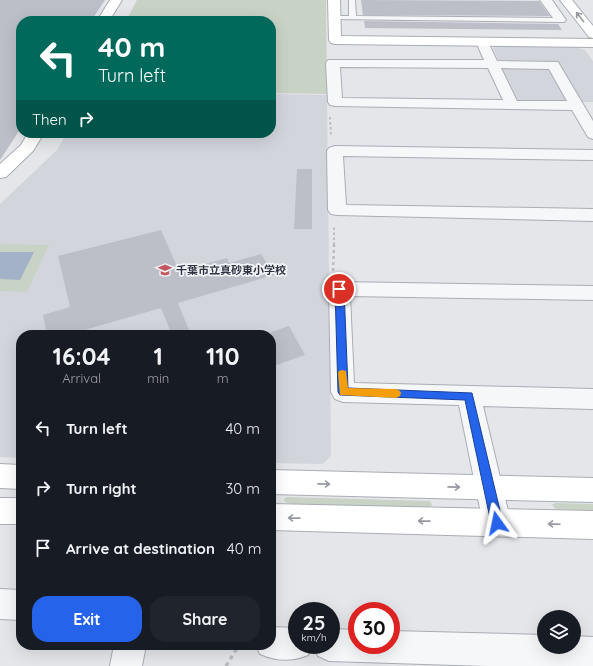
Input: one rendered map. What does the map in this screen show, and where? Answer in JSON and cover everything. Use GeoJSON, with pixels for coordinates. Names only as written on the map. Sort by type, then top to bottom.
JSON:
{"type":"FeatureCollection","features":[{"type":"Feature","properties":{"kind":"street"},"geometry":{"type":"LineString","coordinates":[[106,16],[116,0]]}},
{"type":"Feature","properties":{"kind":"street"},"geometry":{"type":"LineString","coordinates":[[334,0],[335,40],[593,43]]}},
{"type":"Feature","properties":{"kind":"street"},"geometry":{"type":"LineString","coordinates":[[546,0],[560,20]]}},
{"type":"Feature","properties":{"kind":"street"},"geometry":{"type":"LineString","coordinates":[[566,0],[593,34]]}},
{"type":"Feature","properties":{"kind":"street"},"geometry":{"type":"LineString","coordinates":[[482,42],[494,64],[512,105]]}},
{"type":"Feature","properties":{"kind":"street"},"geometry":{"type":"LineString","coordinates":[[577,106],[335,102],[333,62],[553,65],[577,106],[593,134]]}},
{"type":"Feature","properties":{"kind":"street"},"geometry":{"type":"LineString","coordinates":[[0,173],[27,148],[33,138]]}},
{"type":"Feature","properties":{"kind":"street"},"geometry":{"type":"LineString","coordinates":[[593,155],[334,151],[337,210],[593,215]]}},
{"type":"Feature","properties":{"kind":"street"},"geometry":{"type":"LineString","coordinates":[[593,293],[339,289],[343,392],[593,399]]}},
{"type":"Feature","properties":{"kind":"street"},"geometry":{"type":"LineString","coordinates":[[469,396],[497,523]]}},
{"type":"Feature","properties":{"kind":"street"},"geometry":{"type":"LineString","coordinates":[[0,476],[16,477]]}},
{"type":"Feature","properties":{"kind":"street"},"geometry":{"type":"LineString","coordinates":[[276,482],[593,490]]}},
{"type":"Feature","properties":{"kind":"street"},"geometry":{"type":"LineString","coordinates":[[0,511],[16,511]]}},
{"type":"Feature","properties":{"kind":"street"},"geometry":{"type":"LineString","coordinates":[[276,518],[593,526]]}},
{"type":"Feature","properties":{"kind":"street"},"geometry":{"type":"LineString","coordinates":[[0,604],[16,605]]}},
{"type":"Feature","properties":{"kind":"street"},"geometry":{"type":"LineString","coordinates":[[276,643],[288,644]]}},
{"type":"Feature","properties":{"kind":"street"},"geometry":{"type":"LineString","coordinates":[[340,645],[593,653]]}},
{"type":"Feature","properties":{"kind":"street"},"geometry":{"type":"LineString","coordinates":[[126,666],[129,650]]}},
{"type":"Feature","properties":{"kind":"lane"},"geometry":{"type":"LineString","coordinates":[[352,0],[353,18]]}},
{"type":"Feature","properties":{"kind":"lane"},"geometry":{"type":"LineString","coordinates":[[334,18],[560,20]]}},
{"type":"Feature","properties":{"kind":"path"},"geometry":{"type":"LineString","coordinates":[[334,151],[331,146],[330,107],[335,102]]}},
{"type":"Feature","properties":{"kind":"path"},"geometry":{"type":"LineString","coordinates":[[337,210],[334,220],[333,280],[339,289]]}},
{"type":"Feature","properties":{"kind":"path"},"geometry":{"type":"LineString","coordinates":[[226,666],[236,650]]}},
{"type":"Feature","properties":{"kind":"shaded area"},"geometry":{"type":"Polygon","coordinates":[[[137,0],[326,0],[327,94],[276,93],[276,16],[129,16],[137,0]]]}},
{"type":"Feature","properties":{"kind":"shaded area"},"geometry":{"type":"Polygon","coordinates":[[[498,46],[575,47],[585,50],[593,61],[593,102],[522,102],[516,99],[493,48],[498,46]]]}},
{"type":"Feature","properties":{"kind":"shaded area","name":"千葉市立真砂東小学校"},"geometry":{"type":"Polygon","coordinates":[[[276,94],[327,95],[331,456],[323,464],[276,463],[276,330],[16,330],[16,458],[0,457],[0,204],[57,150],[64,138],[276,138],[276,94]]]}},
{"type":"Feature","properties":{"kind":"shaded area"},"geometry":{"type":"Polygon","coordinates":[[[0,244],[49,245],[27,292],[0,291],[0,244]]]}},
{"type":"Feature","properties":{"kind":"shaded area"},"geometry":{"type":"Polygon","coordinates":[[[287,497],[430,501],[432,505],[429,507],[292,504],[285,502],[284,499],[287,497]]]}},
{"type":"Feature","properties":{"kind":"shaded area"},"geometry":{"type":"Polygon","coordinates":[[[555,503],[593,504],[593,511],[556,509],[552,505],[555,503]]]}},
{"type":"Feature","properties":{"kind":"water"},"geometry":{"type":"Polygon","coordinates":[[[0,252],[34,252],[20,280],[0,279],[0,252]]]}},
{"type":"Feature","properties":{"kind":"building"},"geometry":{"type":"Polygon","coordinates":[[[0,0],[105,0],[94,16],[16,16],[16,136],[0,160],[0,0]]]}},
{"type":"Feature","properties":{"kind":"building"},"geometry":{"type":"Polygon","coordinates":[[[361,0],[539,1],[550,16],[363,15],[361,0]]]}},
{"type":"Feature","properties":{"kind":"building"},"geometry":{"type":"Polygon","coordinates":[[[364,21],[558,24],[562,30],[365,28],[364,21]]]}},
{"type":"Feature","properties":{"kind":"building"},"geometry":{"type":"Polygon","coordinates":[[[297,169],[312,169],[312,229],[294,229],[297,169]]]}},
{"type":"Feature","properties":{"kind":"building"},"geometry":{"type":"Polygon","coordinates":[[[161,230],[179,271],[227,258],[229,263],[261,254],[274,275],[178,303],[189,330],[170,330],[161,308],[84,330],[46,330],[43,315],[70,307],[58,256],[161,230]]]}},
{"type":"Feature","properties":{"kind":"building"},"geometry":{"type":"Polygon","coordinates":[[[289,326],[305,355],[276,365],[276,330],[289,326]]]}},
{"type":"Feature","properties":{"kind":"slow traffic"},"geometry":{"type":"LineString","coordinates":[[342,373],[343,392],[396,393]]}},
{"type":"Feature","properties":{"kind":"place","name":"千葉市立真砂東小学校"},"geometry":{"type":"Point","coordinates":[165,270]}},
{"type":"Feature","properties":{"kind":"route"},"geometry":{"type":"LineString","coordinates":[[339,289],[343,392],[469,396],[497,523]]}}]}
